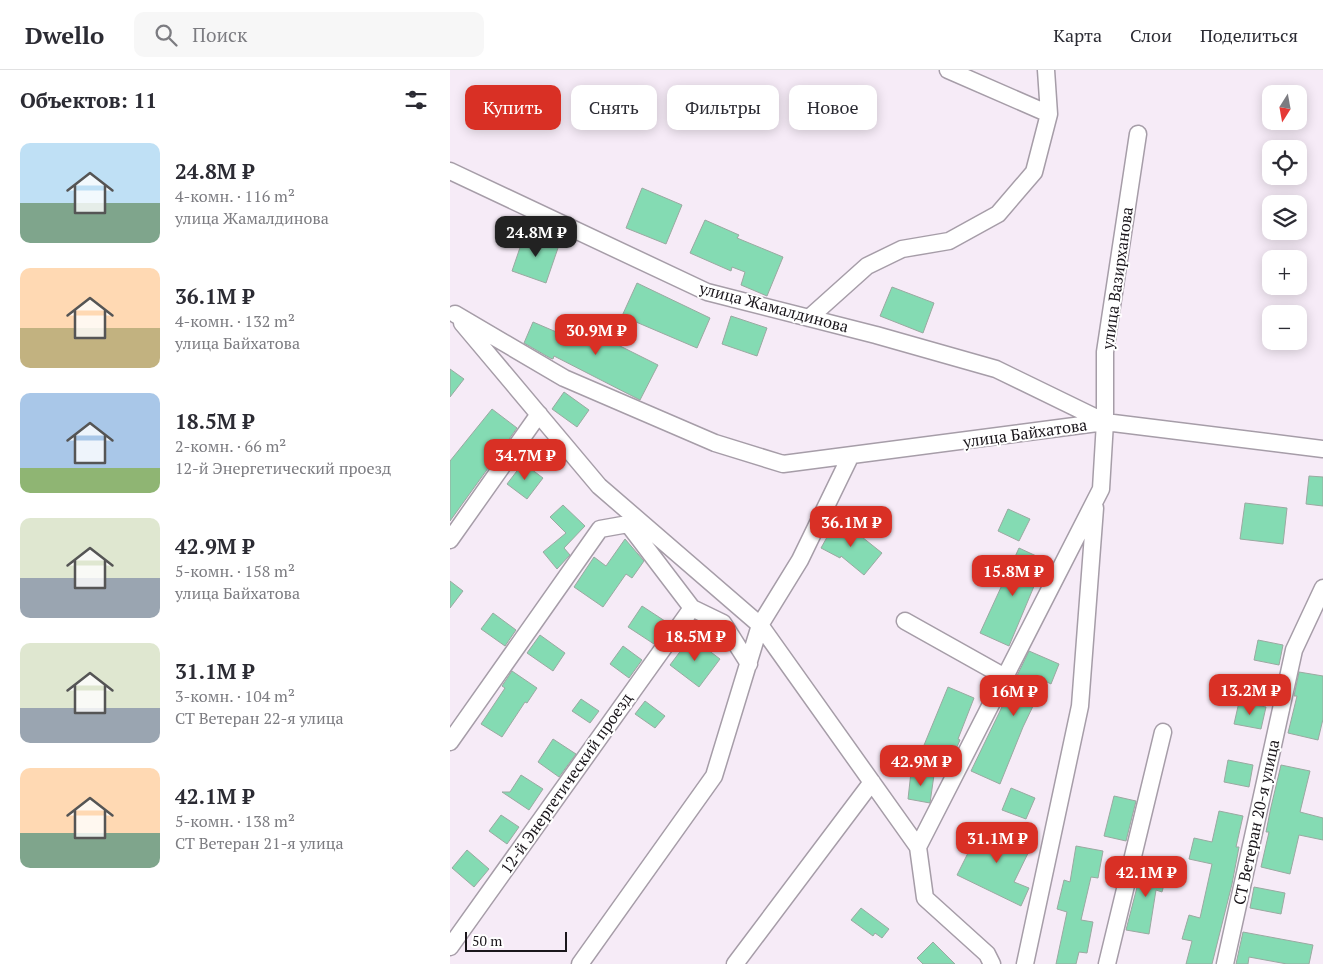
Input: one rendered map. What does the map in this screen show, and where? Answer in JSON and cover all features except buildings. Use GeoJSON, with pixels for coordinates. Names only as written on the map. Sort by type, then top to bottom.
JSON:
{"type":"FeatureCollection","features":[{"type":"Feature","properties":{"kind":"street"},"geometry":{"type":"LineString","coordinates":[[948,70],[1049,114]]}},
{"type":"Feature","properties":{"kind":"street"},"geometry":{"type":"LineString","coordinates":[[809,318],[867,266],[902,249],[949,241],[998,214],[1034,172],[1049,114],[1046,70]]}},
{"type":"Feature","properties":{"kind":"street","name":"улица Вазирханова"},"geometry":{"type":"LineString","coordinates":[[1105,422],[1105,352],[1138,134]]}},
{"type":"Feature","properties":{"kind":"street","name":"улица Жамалдинова"},"geometry":{"type":"LineString","coordinates":[[450,171],[708,292],[996,369],[1105,422]]}},
{"type":"Feature","properties":{"kind":"street"},"geometry":{"type":"LineString","coordinates":[[452,314],[599,486],[628,524],[687,613],[723,624],[749,664]]}},
{"type":"Feature","properties":{"kind":"street","name":"улица Байхатова"},"geometry":{"type":"LineString","coordinates":[[452,314],[564,378],[715,443],[783,464],[1105,422],[1101,489],[918,847]]}},
{"type":"Feature","properties":{"kind":"street"},"geometry":{"type":"LineString","coordinates":[[450,540],[539,414]]}},
{"type":"Feature","properties":{"kind":"street"},"geometry":{"type":"LineString","coordinates":[[1105,422],[1323,449]]}},
{"type":"Feature","properties":{"kind":"street"},"geometry":{"type":"LineString","coordinates":[[580,964],[714,776],[760,625],[800,560],[850,456]]}},
{"type":"Feature","properties":{"kind":"street"},"geometry":{"type":"LineString","coordinates":[[599,486],[760,625],[918,847],[925,898],[987,954],[992,964]]}},
{"type":"Feature","properties":{"kind":"street"},"geometry":{"type":"LineString","coordinates":[[1025,964],[1080,706],[1095,500]]}},
{"type":"Feature","properties":{"kind":"street"},"geometry":{"type":"LineString","coordinates":[[450,742],[600,528],[628,524]]}},
{"type":"Feature","properties":{"kind":"street","name":"СТ Ветеран 20-я улица"},"geometry":{"type":"LineString","coordinates":[[1225,964],[1294,650],[1323,588]]}},
{"type":"Feature","properties":{"kind":"street","name":"12-й Энергетический проезд"},"geometry":{"type":"LineString","coordinates":[[450,947],[687,613]]}},
{"type":"Feature","properties":{"kind":"street"},"geometry":{"type":"LineString","coordinates":[[905,621],[1005,677]]}},
{"type":"Feature","properties":{"kind":"street"},"geometry":{"type":"LineString","coordinates":[[1107,964],[1164,732]]}},
{"type":"Feature","properties":{"kind":"street"},"geometry":{"type":"LineString","coordinates":[[736,964],[872,782]]}}]}
